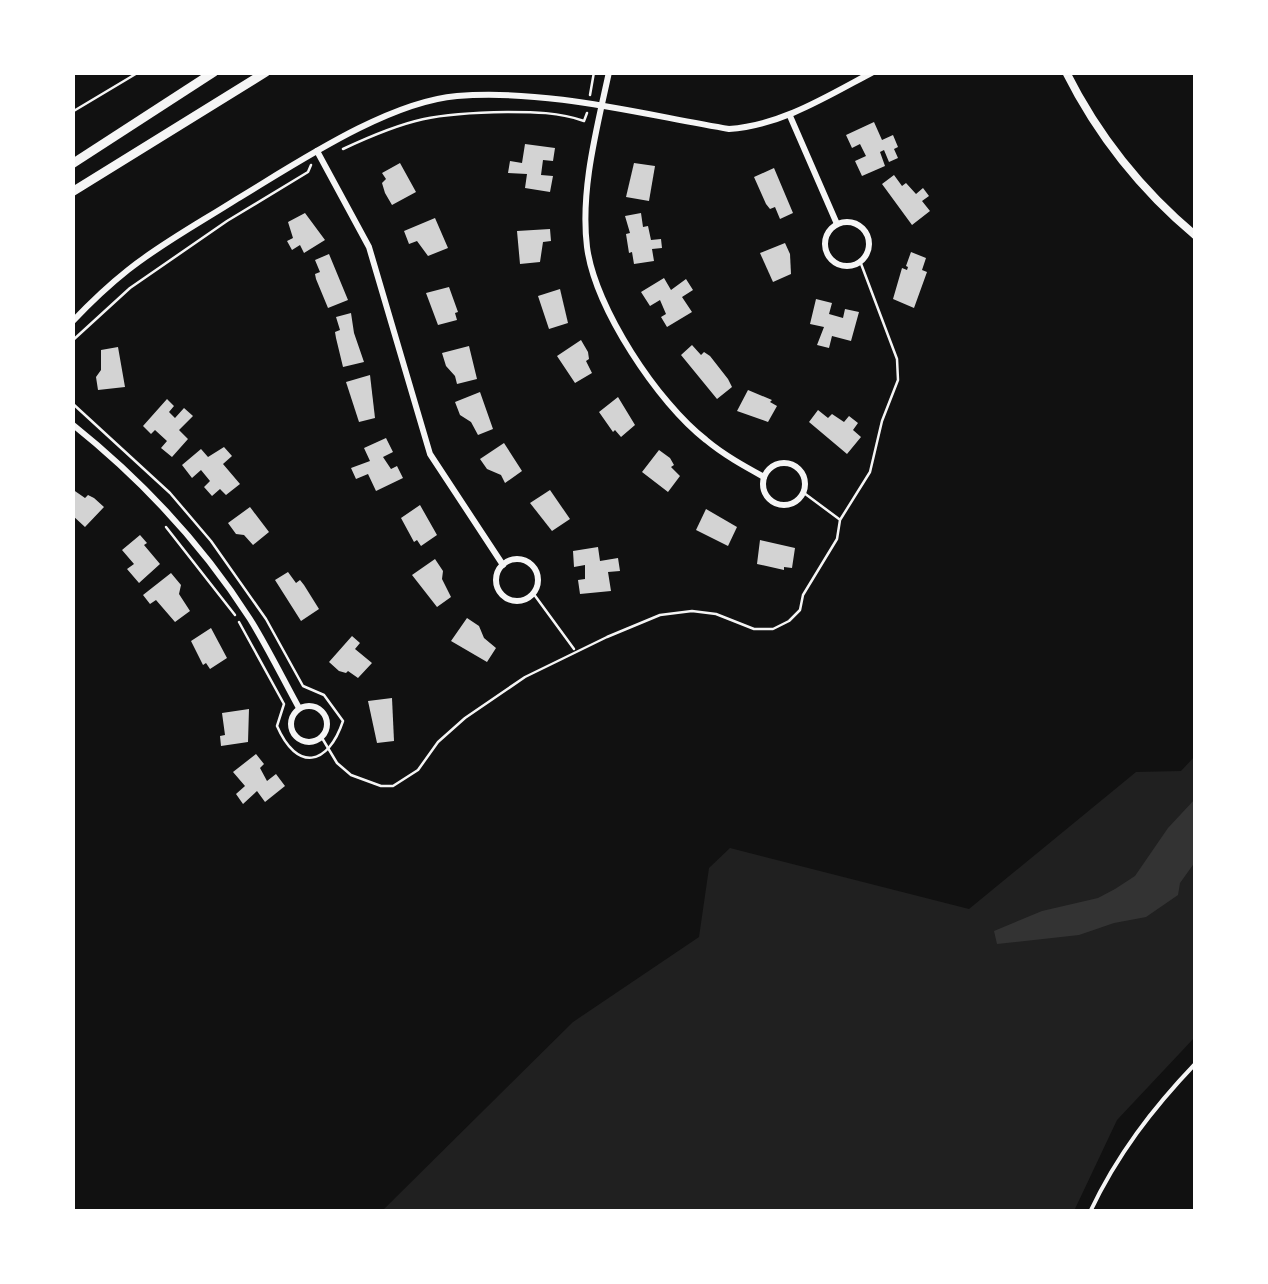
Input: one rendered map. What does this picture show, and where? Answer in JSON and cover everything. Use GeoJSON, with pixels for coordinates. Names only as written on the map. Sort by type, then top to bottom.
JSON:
{"type":"FeatureCollection","features":[{"type":"Feature","properties":{"kind":"main road"},"geometry":{"type":"LineString","coordinates":[[72,164],[214,72]]}},
{"type":"Feature","properties":{"kind":"main road"},"geometry":{"type":"LineString","coordinates":[[72,192],[266,72]]}},
{"type":"Feature","properties":{"kind":"street"},"geometry":{"type":"LineString","coordinates":[[609,72],[586,201],[587,249],[602,300],[622,339],[664,396],[702,438],[764,477]]}},
{"type":"Feature","properties":{"kind":"street"},"geometry":{"type":"LineString","coordinates":[[1066,72],[1087,115],[1109,145],[1162,206],[1196,236]]}},
{"type":"Feature","properties":{"kind":"street"},"geometry":{"type":"LineString","coordinates":[[72,322],[142,260],[317,151],[401,110],[453,96],[547,98],[729,130],[757,127],[790,116],[871,73]]}},
{"type":"Feature","properties":{"kind":"street"},"geometry":{"type":"LineString","coordinates":[[790,116],[837,224]]}},
{"type":"Feature","properties":{"kind":"street"},"geometry":{"type":"LineString","coordinates":[[317,151],[369,247],[430,454],[503,565]]}},
{"type":"Feature","properties":{"kind":"street"},"geometry":{"type":"LineString","coordinates":[[852,222],[866,232],[868,251],[860,261],[844,266],[827,252],[826,236],[837,224],[852,222]]}},
{"type":"Feature","properties":{"kind":"street"},"geometry":{"type":"LineString","coordinates":[[72,424],[114,457],[160,502],[201,552],[250,619],[300,708]]}},
{"type":"Feature","properties":{"kind":"street"},"geometry":{"type":"LineString","coordinates":[[791,463],[803,474],[804,493],[792,504],[772,502],[764,490],[764,477],[772,466],[791,463]]}},
{"type":"Feature","properties":{"kind":"street"},"geometry":{"type":"LineString","coordinates":[[514,560],[532,565],[538,578],[533,593],[518,601],[505,597],[497,586],[503,565],[514,560]]}},
{"type":"Feature","properties":{"kind":"street"},"geometry":{"type":"LineString","coordinates":[[311,706],[326,715],[327,730],[322,738],[304,742],[292,732],[291,719],[300,708],[311,706]]}},
{"type":"Feature","properties":{"kind":"lane"},"geometry":{"type":"LineString","coordinates":[[1090,1212],[1130,1139],[1196,1063]]}},
{"type":"Feature","properties":{"kind":"path"},"geometry":{"type":"LineString","coordinates":[[72,112],[139,72]]}},
{"type":"Feature","properties":{"kind":"path"},"geometry":{"type":"LineString","coordinates":[[322,738],[337,763],[351,774],[380,786],[393,786],[418,770],[438,742],[465,718],[525,677],[574,650],[660,615],[692,611],[716,614],[754,629],[773,629],[789,621],[800,610],[804,595],[836,539],[840,520],[870,472],[900,368],[860,261]]}},
{"type":"Feature","properties":{"kind":"path"},"geometry":{"type":"LineString","coordinates":[[804,493],[840,520]]}},
{"type":"Feature","properties":{"kind":"path"},"geometry":{"type":"LineString","coordinates":[[533,593],[574,650]]}},
{"type":"Feature","properties":{"kind":"shaded area"},"geometry":{"type":"Polygon","coordinates":[[[1195,756],[1195,1037],[1117,1120],[1074,1211],[381,1212],[573,1022],[699,937],[709,868],[730,848],[969,909],[1136,772],[1181,771],[1195,756]]]}},
{"type":"Feature","properties":{"kind":"shaded area"},"geometry":{"type":"Polygon","coordinates":[[[1195,799],[1195,862],[1180,883],[1178,895],[1146,917],[1079,935],[997,944],[994,931],[1042,911],[1098,898],[1135,876],[1168,828],[1195,799]]]}},
{"type":"Feature","properties":{"kind":"building"},"geometry":{"type":"Polygon","coordinates":[[[874,122],[882,140],[893,135],[898,158],[889,162],[884,150],[880,152],[885,166],[862,176],[855,161],[866,156],[860,144],[852,148],[846,135],[874,122]]]}},
{"type":"Feature","properties":{"kind":"building"},"geometry":{"type":"Polygon","coordinates":[[[525,144],[555,148],[553,161],[543,160],[541,175],[553,176],[550,192],[525,188],[527,174],[508,173],[510,161],[522,163],[525,144]]]}},
{"type":"Feature","properties":{"kind":"building"},"geometry":{"type":"Polygon","coordinates":[[[400,163],[416,192],[392,205],[385,193],[382,183],[386,179],[382,173],[400,163]]]}},
{"type":"Feature","properties":{"kind":"building"},"geometry":{"type":"Polygon","coordinates":[[[634,163],[655,166],[649,201],[626,197],[634,163]]]}},
{"type":"Feature","properties":{"kind":"building"},"geometry":{"type":"Polygon","coordinates":[[[774,168],[793,213],[780,219],[775,207],[770,209],[766,204],[754,177],[774,168]]]}},
{"type":"Feature","properties":{"kind":"building"},"geometry":{"type":"Polygon","coordinates":[[[894,175],[902,186],[906,183],[916,194],[923,188],[929,196],[922,201],[930,211],[912,225],[882,184],[894,175]]]}},
{"type":"Feature","properties":{"kind":"building"},"geometry":{"type":"Polygon","coordinates":[[[305,213],[325,240],[304,253],[300,245],[292,250],[287,241],[293,238],[288,222],[305,213]]]}},
{"type":"Feature","properties":{"kind":"building"},"geometry":{"type":"Polygon","coordinates":[[[641,213],[643,227],[648,226],[651,240],[661,239],[662,248],[652,249],[654,261],[634,264],[625,216],[641,213]]]}},
{"type":"Feature","properties":{"kind":"building"},"geometry":{"type":"Polygon","coordinates":[[[435,218],[448,248],[428,256],[417,241],[409,244],[404,231],[435,218]]]}},
{"type":"Feature","properties":{"kind":"building"},"geometry":{"type":"Polygon","coordinates":[[[550,229],[551,241],[543,242],[540,262],[520,264],[517,231],[550,229]]]}},
{"type":"Feature","properties":{"kind":"building"},"geometry":{"type":"Polygon","coordinates":[[[785,243],[791,274],[773,282],[760,253],[785,243]]]}},
{"type":"Feature","properties":{"kind":"building"},"geometry":{"type":"Polygon","coordinates":[[[911,252],[926,258],[922,270],[927,272],[914,308],[893,299],[911,252]]]}},
{"type":"Feature","properties":{"kind":"building"},"geometry":{"type":"Polygon","coordinates":[[[329,254],[348,300],[328,308],[316,279],[315,274],[320,272],[315,260],[329,254]]]}},
{"type":"Feature","properties":{"kind":"building"},"geometry":{"type":"Polygon","coordinates":[[[664,278],[671,290],[686,279],[693,290],[682,297],[692,312],[667,327],[661,317],[666,314],[660,300],[650,306],[641,292],[664,278]]]}},
{"type":"Feature","properties":{"kind":"building"},"geometry":{"type":"Polygon","coordinates":[[[449,287],[457,320],[438,325],[426,293],[449,287]]]}},
{"type":"Feature","properties":{"kind":"building"},"geometry":{"type":"Polygon","coordinates":[[[560,289],[568,323],[549,329],[538,296],[560,289]]]}},
{"type":"Feature","properties":{"kind":"building"},"geometry":{"type":"Polygon","coordinates":[[[816,299],[832,303],[829,314],[843,318],[845,309],[859,312],[851,341],[832,336],[829,348],[817,345],[824,327],[810,324],[816,299]]]}},
{"type":"Feature","properties":{"kind":"building"},"geometry":{"type":"Polygon","coordinates":[[[351,313],[364,362],[343,367],[335,332],[340,330],[336,317],[351,313]]]}},
{"type":"Feature","properties":{"kind":"building"},"geometry":{"type":"Polygon","coordinates":[[[581,340],[592,373],[575,383],[557,356],[581,340]]]}},
{"type":"Feature","properties":{"kind":"building"},"geometry":{"type":"Polygon","coordinates":[[[692,345],[701,355],[704,352],[710,356],[732,387],[717,399],[681,355],[692,345]]]}},
{"type":"Feature","properties":{"kind":"building"},"geometry":{"type":"Polygon","coordinates":[[[469,346],[477,379],[457,384],[442,353],[469,346]]]}},
{"type":"Feature","properties":{"kind":"building"},"geometry":{"type":"Polygon","coordinates":[[[118,347],[125,387],[98,390],[101,350],[118,347]]]}},
{"type":"Feature","properties":{"kind":"building"},"geometry":{"type":"Polygon","coordinates":[[[370,375],[375,418],[359,422],[346,382],[370,375]]]}},
{"type":"Feature","properties":{"kind":"building"},"geometry":{"type":"Polygon","coordinates":[[[748,390],[777,406],[768,422],[737,411],[748,390]]]}},
{"type":"Feature","properties":{"kind":"building"},"geometry":{"type":"Polygon","coordinates":[[[480,392],[493,429],[478,435],[471,422],[460,415],[455,402],[480,392]]]}},
{"type":"Feature","properties":{"kind":"building"},"geometry":{"type":"Polygon","coordinates":[[[618,397],[635,425],[621,437],[599,412],[618,397]]]}},
{"type":"Feature","properties":{"kind":"building"},"geometry":{"type":"Polygon","coordinates":[[[167,399],[174,406],[169,412],[175,418],[184,408],[193,416],[179,430],[188,439],[172,457],[161,448],[167,441],[143,426],[167,399]]]}},
{"type":"Feature","properties":{"kind":"building"},"geometry":{"type":"Polygon","coordinates":[[[818,410],[828,418],[832,414],[844,422],[849,416],[858,423],[853,430],[861,437],[847,454],[809,422],[818,410]]]}},
{"type":"Feature","properties":{"kind":"building"},"geometry":{"type":"Polygon","coordinates":[[[386,438],[393,452],[383,457],[391,469],[397,466],[403,478],[376,491],[368,474],[356,479],[351,468],[370,461],[364,448],[386,438]]]}},
{"type":"Feature","properties":{"kind":"building"},"geometry":{"type":"Polygon","coordinates":[[[504,443],[522,471],[505,483],[501,475],[487,469],[480,459],[504,443]]]}},
{"type":"Feature","properties":{"kind":"building"},"geometry":{"type":"Polygon","coordinates":[[[224,447],[232,456],[223,464],[240,484],[226,495],[220,489],[212,496],[204,487],[210,481],[201,470],[192,478],[182,465],[201,449],[208,457],[224,447]]]}},
{"type":"Feature","properties":{"kind":"building"},"geometry":{"type":"Polygon","coordinates":[[[659,450],[670,458],[674,465],[671,467],[680,476],[668,492],[642,472],[659,450]]]}},
{"type":"Feature","properties":{"kind":"building"},"geometry":{"type":"Polygon","coordinates":[[[72,489],[104,507],[85,527],[72,515],[72,489]]]}},
{"type":"Feature","properties":{"kind":"building"},"geometry":{"type":"Polygon","coordinates":[[[550,490],[570,519],[552,531],[530,503],[550,490]]]}},
{"type":"Feature","properties":{"kind":"building"},"geometry":{"type":"Polygon","coordinates":[[[420,505],[437,535],[421,546],[417,540],[414,542],[401,518],[420,505]]]}},
{"type":"Feature","properties":{"kind":"building"},"geometry":{"type":"Polygon","coordinates":[[[250,507],[269,532],[253,545],[228,523],[250,507]]]}},
{"type":"Feature","properties":{"kind":"building"},"geometry":{"type":"Polygon","coordinates":[[[706,509],[737,527],[728,546],[696,530],[706,509]]]}},
{"type":"Feature","properties":{"kind":"building"},"geometry":{"type":"Polygon","coordinates":[[[140,535],[160,564],[139,583],[127,569],[134,564],[122,550],[140,535]]]}},
{"type":"Feature","properties":{"kind":"building"},"geometry":{"type":"Polygon","coordinates":[[[760,540],[795,548],[792,568],[757,564],[760,540]]]}},
{"type":"Feature","properties":{"kind":"building"},"geometry":{"type":"Polygon","coordinates":[[[598,547],[600,561],[618,558],[620,571],[608,572],[611,591],[580,594],[578,580],[585,579],[585,565],[574,567],[573,551],[598,547]]]}},
{"type":"Feature","properties":{"kind":"building"},"geometry":{"type":"Polygon","coordinates":[[[435,559],[451,597],[437,607],[412,575],[435,559]]]}},
{"type":"Feature","properties":{"kind":"building"},"geometry":{"type":"Polygon","coordinates":[[[288,572],[296,583],[300,580],[319,609],[301,621],[275,580],[288,572]]]}},
{"type":"Feature","properties":{"kind":"building"},"geometry":{"type":"Polygon","coordinates":[[[171,573],[181,585],[179,594],[190,611],[175,622],[156,600],[150,604],[143,595],[171,573]]]}},
{"type":"Feature","properties":{"kind":"building"},"geometry":{"type":"Polygon","coordinates":[[[467,618],[479,626],[484,638],[496,648],[487,662],[451,641],[467,618]]]}},
{"type":"Feature","properties":{"kind":"building"},"geometry":{"type":"Polygon","coordinates":[[[211,628],[227,658],[210,669],[206,663],[203,665],[191,641],[211,628]]]}},
{"type":"Feature","properties":{"kind":"building"},"geometry":{"type":"Polygon","coordinates":[[[352,636],[360,643],[355,649],[372,663],[358,678],[348,671],[339,671],[329,662],[352,636]]]}},
{"type":"Feature","properties":{"kind":"building"},"geometry":{"type":"Polygon","coordinates":[[[392,698],[394,741],[377,743],[368,701],[392,698]]]}},
{"type":"Feature","properties":{"kind":"building"},"geometry":{"type":"Polygon","coordinates":[[[249,709],[248,742],[221,746],[220,736],[225,735],[222,713],[249,709]]]}},
{"type":"Feature","properties":{"kind":"building"},"geometry":{"type":"Polygon","coordinates":[[[256,754],[264,764],[260,768],[267,781],[276,774],[285,786],[265,802],[257,791],[243,804],[236,794],[245,786],[233,772],[256,754]]]}}]}
